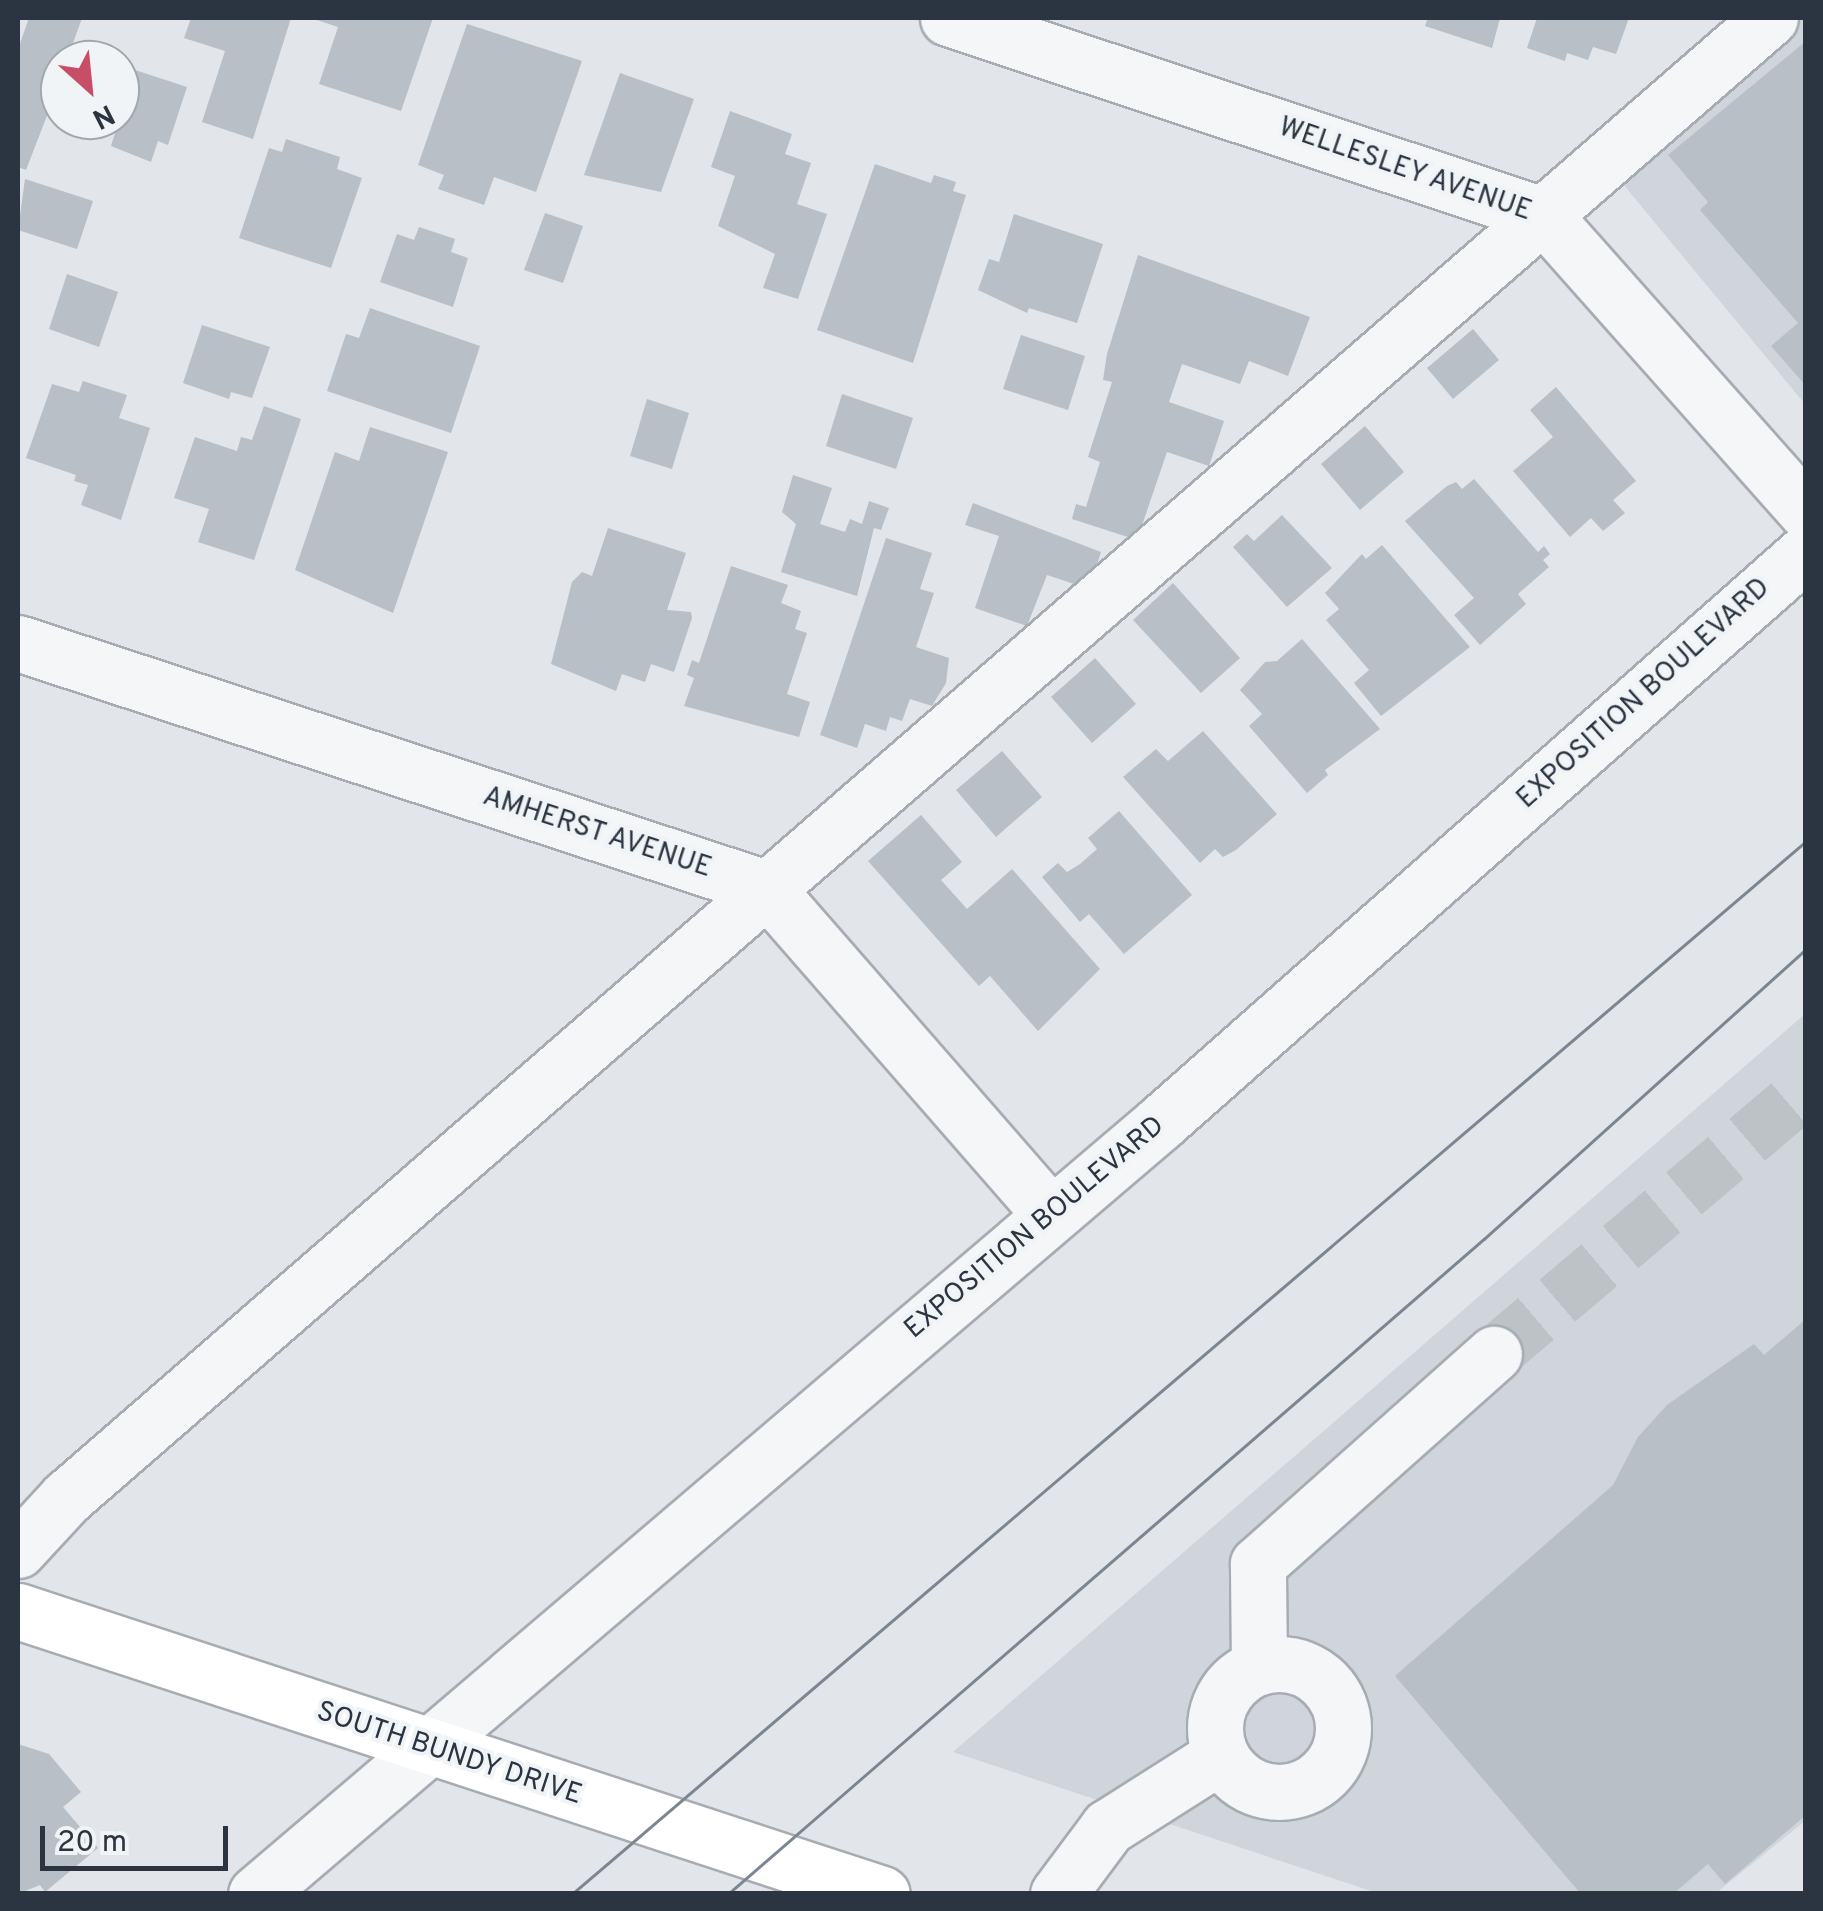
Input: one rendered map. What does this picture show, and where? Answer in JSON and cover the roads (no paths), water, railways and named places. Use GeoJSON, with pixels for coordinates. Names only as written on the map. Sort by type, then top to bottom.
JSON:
{"type":"FeatureCollection","features":[{"type":"Feature","properties":{"kind":"main road","name":"SOUTH BUNDY DRIVE"},"geometry":{"type":"LineString","coordinates":[[18,1611],[425,1748],[882,1894]]}},
{"type":"Feature","properties":{"kind":"street","name":"WELLESLEY AVENUE"},"geometry":{"type":"LineString","coordinates":[[948,18],[1543,215],[1806,511]]}},
{"type":"Feature","properties":{"kind":"street"},"geometry":{"type":"LineString","coordinates":[[18,1550],[66,1498],[1770,18]]}},
{"type":"Feature","properties":{"kind":"street","name":"EXPOSITION BOULEVARD"},"geometry":{"type":"LineString","coordinates":[[256,1894],[1050,1213],[1806,552]]}},
{"type":"Feature","properties":{"kind":"street","name":"AMHERST AVENUE"},"geometry":{"type":"LineString","coordinates":[[18,644],[766,888]]}},
{"type":"Feature","properties":{"kind":"street"},"geometry":{"type":"LineString","coordinates":[[766,888],[1050,1213]]}},
{"type":"Feature","properties":{"kind":"street"},"geometry":{"type":"LineString","coordinates":[[1259,1666],[1258,1564],[1494,1354]]}},
{"type":"Feature","properties":{"kind":"street"},"geometry":{"type":"LineString","coordinates":[[1282,1664],[1322,1679],[1342,1716],[1337,1756],[1308,1786],[1268,1792],[1249,1786],[1220,1756],[1216,1713],[1240,1676],[1259,1666],[1282,1664]]}},
{"type":"Feature","properties":{"kind":"street"},"geometry":{"type":"LineString","coordinates":[[1058,1894],[1108,1827],[1220,1756]]}},
{"type":"Feature","properties":{"kind":"tunnel"},"geometry":{"type":"LineString","coordinates":[[1494,1354],[1806,1089]]}},
{"type":"Feature","properties":{"kind":"tram line"},"geometry":{"type":"LineString","coordinates":[[572,1894],[1806,841]]}},
{"type":"Feature","properties":{"kind":"tram line"},"geometry":{"type":"LineString","coordinates":[[728,1894],[1484,1239],[1806,949]]}}]}
